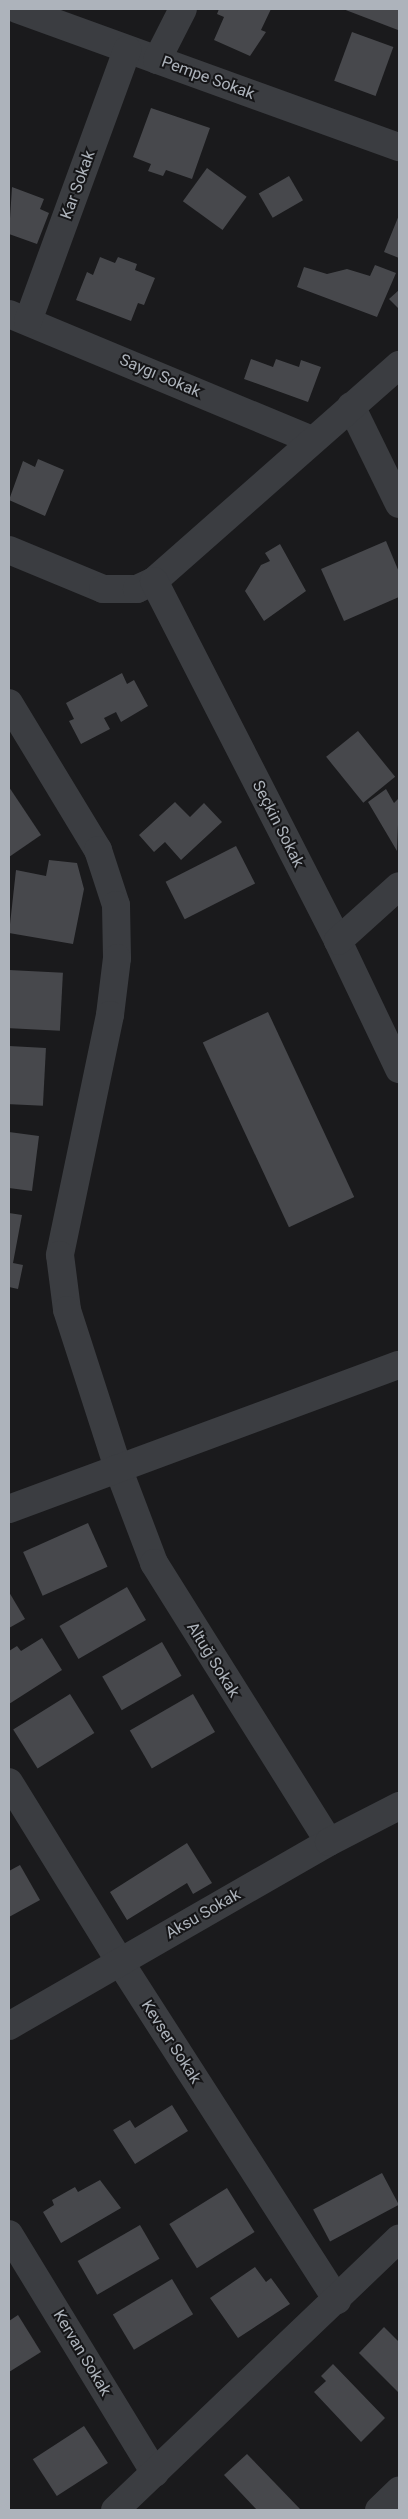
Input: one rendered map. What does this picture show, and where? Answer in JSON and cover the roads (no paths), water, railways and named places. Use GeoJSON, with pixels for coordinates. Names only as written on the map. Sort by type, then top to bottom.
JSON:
{"type":"FeatureCollection","features":[{"type":"Feature","properties":{"kind":"street","name":"Pempe Sokak"},"geometry":{"type":"LineString","coordinates":[[21,9],[127,50],[398,142]]}},
{"type":"Feature","properties":{"kind":"street"},"geometry":{"type":"LineString","coordinates":[[157,60],[183,9]]}},
{"type":"Feature","properties":{"kind":"street","name":"Kar Sokak"},"geometry":{"type":"LineString","coordinates":[[18,317],[127,50]]}},
{"type":"Feature","properties":{"kind":"street","name":"Saygı Sokak"},"geometry":{"type":"LineString","coordinates":[[18,317],[312,440]]}},
{"type":"Feature","properties":{"kind":"street"},"geometry":{"type":"LineString","coordinates":[[9,550],[103,589],[137,589],[154,581],[399,365]]}},
{"type":"Feature","properties":{"kind":"street"},"geometry":{"type":"LineString","coordinates":[[351,406],[399,504]]}},
{"type":"Feature","properties":{"kind":"street","name":"Seçkin Sokak"},"geometry":{"type":"LineString","coordinates":[[154,581],[338,941],[399,1068]]}},
{"type":"Feature","properties":{"kind":"street","name":"Altuğ Sokak"},"geometry":{"type":"LineString","coordinates":[[9,703],[98,850],[116,905],[117,958],[111,1006],[62,1237],[60,1269],[67,1310],[118,1468],[154,1563],[329,1842]]}},
{"type":"Feature","properties":{"kind":"street"},"geometry":{"type":"LineString","coordinates":[[338,941],[399,886]]}},
{"type":"Feature","properties":{"kind":"street"},"geometry":{"type":"LineString","coordinates":[[9,1509],[399,1365]]}},
{"type":"Feature","properties":{"kind":"street","name":"Kevser Sokak"},"geometry":{"type":"LineString","coordinates":[[9,1782],[120,1962],[337,2300]]}},
{"type":"Feature","properties":{"kind":"street","name":"Aksu Sokak"},"geometry":{"type":"LineString","coordinates":[[9,2026],[329,1842],[399,1806]]}},
{"type":"Feature","properties":{"kind":"street","name":"Kervan Sokak"},"geometry":{"type":"LineString","coordinates":[[9,2234],[155,2473]]}},
{"type":"Feature","properties":{"kind":"street"},"geometry":{"type":"LineString","coordinates":[[115,2510],[399,2239]]}},
{"type":"Feature","properties":{"kind":"street"},"geometry":{"type":"LineString","coordinates":[[379,2510],[399,2490]]}}]}
